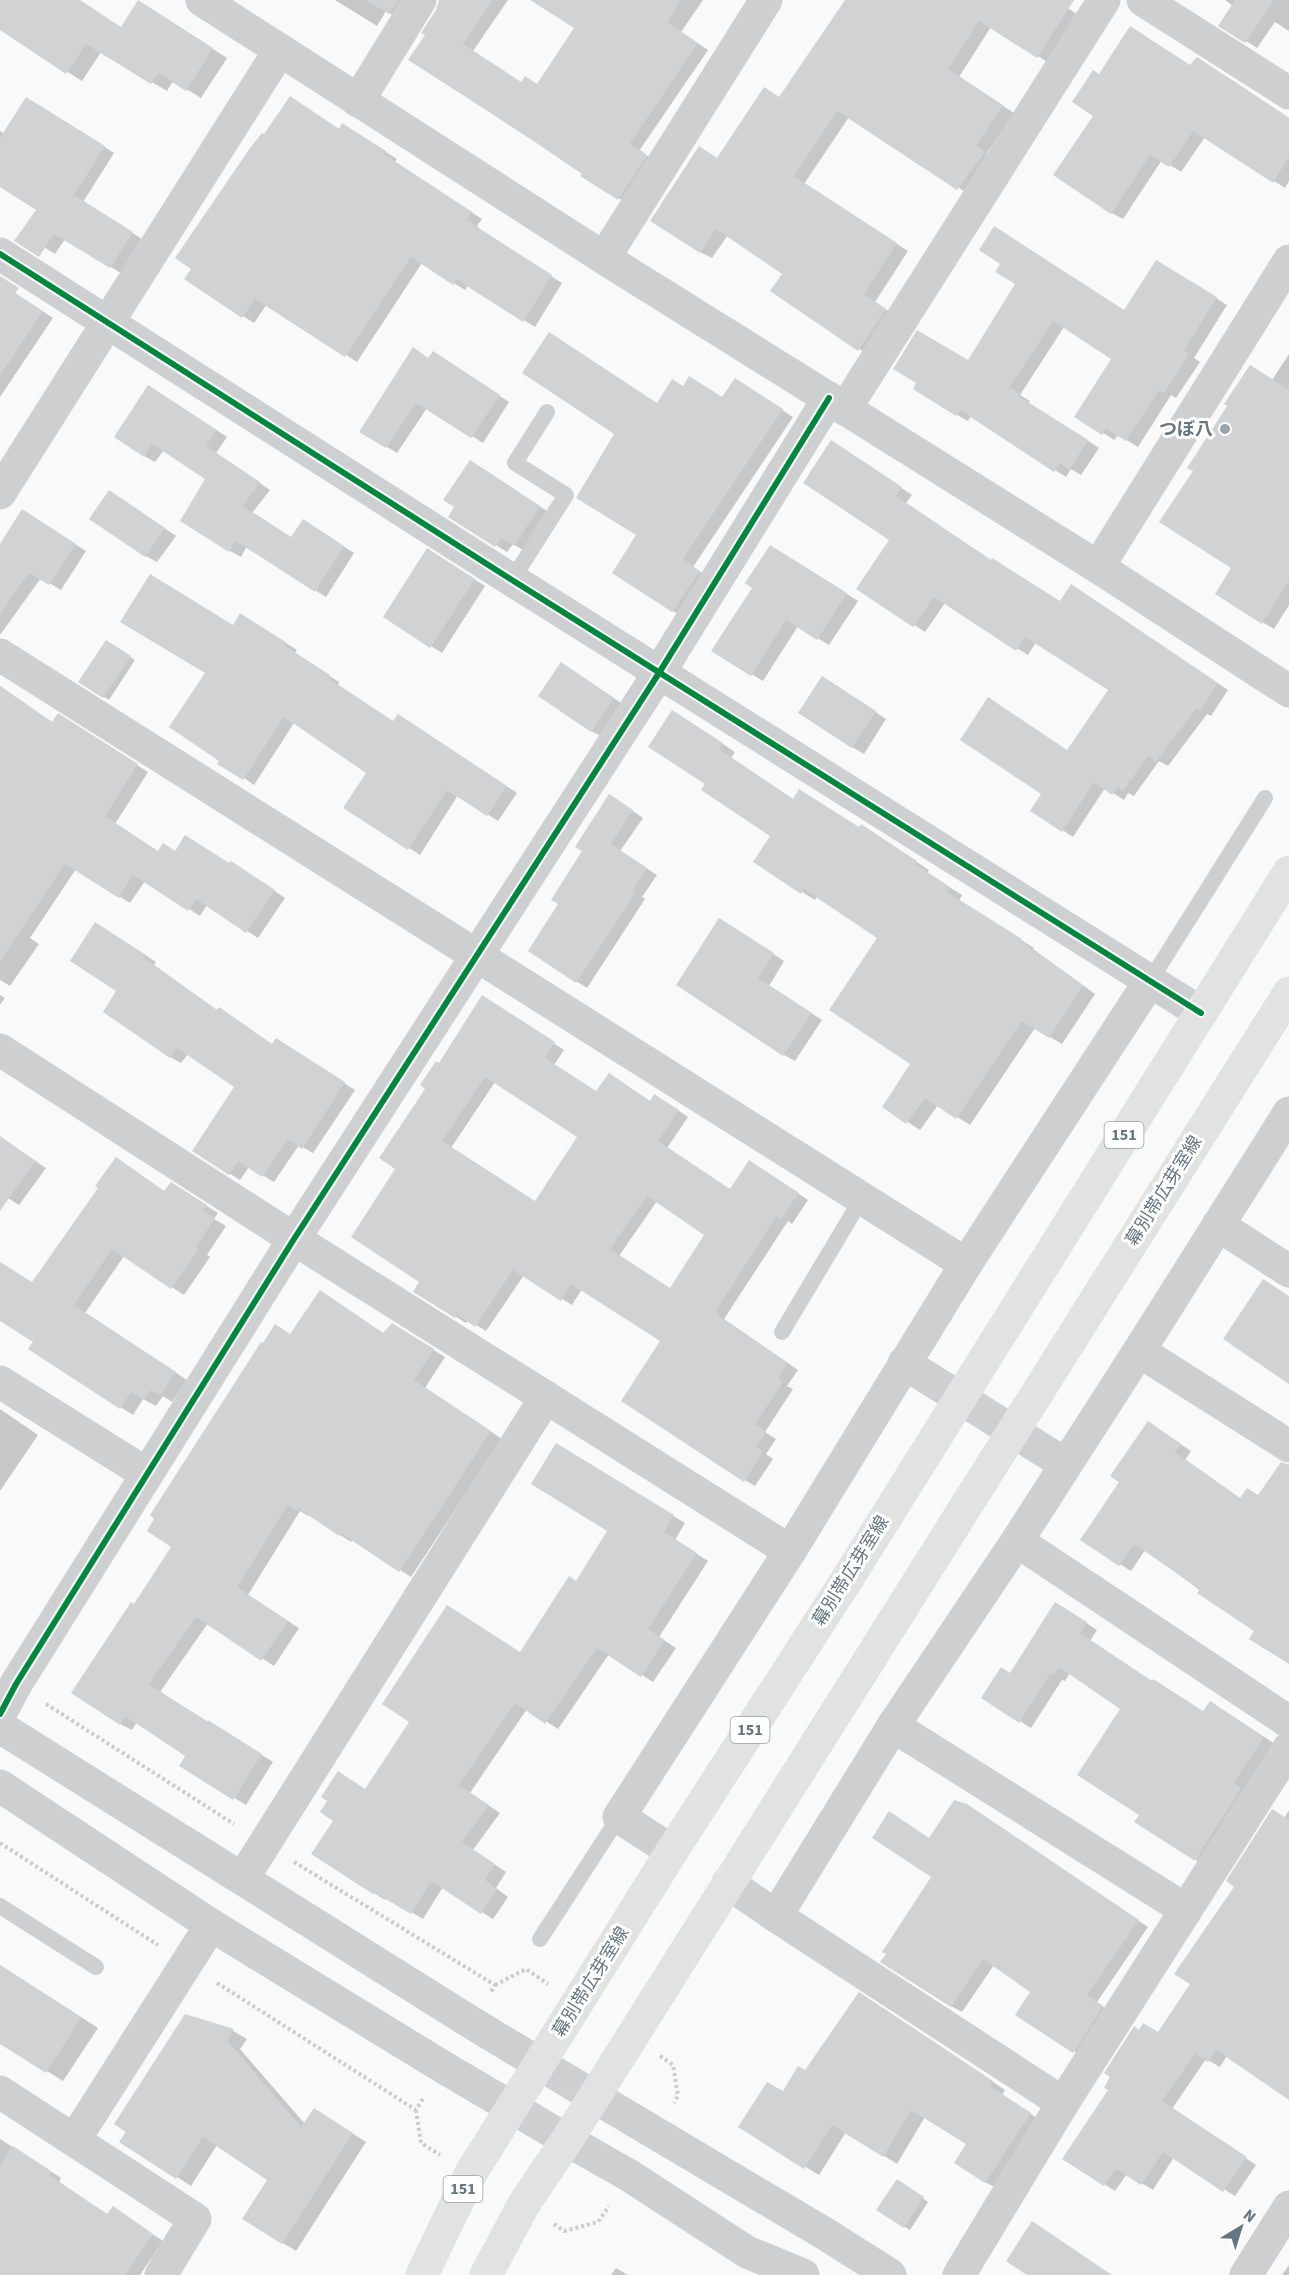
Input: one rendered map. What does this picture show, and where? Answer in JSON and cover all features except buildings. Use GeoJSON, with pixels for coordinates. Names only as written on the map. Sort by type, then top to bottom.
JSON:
{"type":"FeatureCollection","features":[{"type":"Feature","properties":{"kind":"main road","name":"幕別帯広芽室線"},"geometry":{"type":"LineString","coordinates":[[422,2275],[471,2173],[672,1851],[846,1581],[1289,872]]}},
{"type":"Feature","properties":{"kind":"main road","name":"幕別帯広芽室線"},"geometry":{"type":"LineString","coordinates":[[486,2275],[524,2204],[567,2140],[1289,995]]}},
{"type":"Feature","properties":{"kind":"street"},"geometry":{"type":"LineString","coordinates":[[202,0],[604,258],[1098,567],[1289,691]]}},
{"type":"Feature","properties":{"kind":"street"},"geometry":{"type":"LineString","coordinates":[[358,100],[420,0]]}},
{"type":"Feature","properties":{"kind":"street"},"geometry":{"type":"LineString","coordinates":[[604,258],[766,0]]}},
{"type":"Feature","properties":{"kind":"street"},"geometry":{"type":"LineString","coordinates":[[0,1714],[16,1684],[147,1473],[476,955],[659,673],[1104,0]]}},
{"type":"Feature","properties":{"kind":"street"},"geometry":{"type":"LineString","coordinates":[[1143,0],[1289,93]]}},
{"type":"Feature","properties":{"kind":"street"},"geometry":{"type":"LineString","coordinates":[[0,493],[280,50]]}},
{"type":"Feature","properties":{"kind":"street"},"geometry":{"type":"LineString","coordinates":[[0,254],[659,673],[1201,1013]]}},
{"type":"Feature","properties":{"kind":"street"},"geometry":{"type":"LineString","coordinates":[[1098,567],[1289,261]]}},
{"type":"Feature","properties":{"kind":"street"},"geometry":{"type":"LineString","coordinates":[[0,655],[966,1264]]}},
{"type":"Feature","properties":{"kind":"street"},"geometry":{"type":"LineString","coordinates":[[672,1851],[619,1817],[790,1551],[966,1264],[1150,981]]}},
{"type":"Feature","properties":{"kind":"street"},"geometry":{"type":"LineString","coordinates":[[0,1050],[294,1239],[790,1551]]}},
{"type":"Feature","properties":{"kind":"street"},"geometry":{"type":"LineString","coordinates":[[776,1916],[894,1726],[1017,1541],[1289,1113]]}},
{"type":"Feature","properties":{"kind":"street"},"geometry":{"type":"LineString","coordinates":[[1218,1226],[1289,1271]]}},
{"type":"Feature","properties":{"kind":"street"},"geometry":{"type":"LineString","coordinates":[[1138,1352],[1289,1446]]}},
{"type":"Feature","properties":{"kind":"street"},"geometry":{"type":"LineString","coordinates":[[904,1363],[1065,1464]]}},
{"type":"Feature","properties":{"kind":"street"},"geometry":{"type":"LineString","coordinates":[[0,1382],[147,1473]]}},
{"type":"Feature","properties":{"kind":"street"},"geometry":{"type":"LineString","coordinates":[[243,1878],[546,1397]]}},
{"type":"Feature","properties":{"kind":"street"},"geometry":{"type":"LineString","coordinates":[[1017,1541],[1289,1722]]}},
{"type":"Feature","properties":{"kind":"street"},"geometry":{"type":"LineString","coordinates":[[894,1726],[1186,1910]]}},
{"type":"Feature","properties":{"kind":"street"},"geometry":{"type":"LineString","coordinates":[[0,1727],[472,2023],[890,2275]]}},
{"type":"Feature","properties":{"kind":"street"},"geometry":{"type":"LineString","coordinates":[[959,2275],[1063,2103],[1289,1748]]}},
{"type":"Feature","properties":{"kind":"street"},"geometry":{"type":"LineString","coordinates":[[0,1786],[211,1925],[512,2108],[630,2176],[747,2252],[803,2275]]}},
{"type":"Feature","properties":{"kind":"street"},"geometry":{"type":"LineString","coordinates":[[728,1883],[1063,2103]]}},
{"type":"Feature","properties":{"kind":"street"},"geometry":{"type":"LineString","coordinates":[[75,2139],[211,1925]]}},
{"type":"Feature","properties":{"kind":"street"},"geometry":{"type":"LineString","coordinates":[[0,2092],[195,2219],[161,2275]]}},
{"type":"Feature","properties":{"kind":"street"},"geometry":{"type":"LineString","coordinates":[[1246,2275],[1289,2207]]}},
{"type":"Feature","properties":{"kind":"lane"},"geometry":{"type":"LineString","coordinates":[[512,580],[566,495],[515,463],[547,412]]}},
{"type":"Feature","properties":{"kind":"lane"},"geometry":{"type":"LineString","coordinates":[[1150,981],[1265,798]]}},
{"type":"Feature","properties":{"kind":"lane"},"geometry":{"type":"LineString","coordinates":[[782,1332],[862,1198]]}},
{"type":"Feature","properties":{"kind":"lane"},"geometry":{"type":"LineString","coordinates":[[540,1939],[619,1817]]}},
{"type":"Feature","properties":{"kind":"lane"},"geometry":{"type":"LineString","coordinates":[[0,1906],[96,1967]]}},
{"type":"Feature","properties":{"kind":"cycle path"},"geometry":{"type":"LineString","coordinates":[[0,254],[512,580],[1201,1013]]}},
{"type":"Feature","properties":{"kind":"cycle path"},"geometry":{"type":"LineString","coordinates":[[0,1714],[16,1684],[294,1239],[659,673],[829,398]]}},
{"type":"Feature","properties":{"kind":"place","name":"つぼ八"},"geometry":{"type":"Point","coordinates":[1225,429]}}]}
